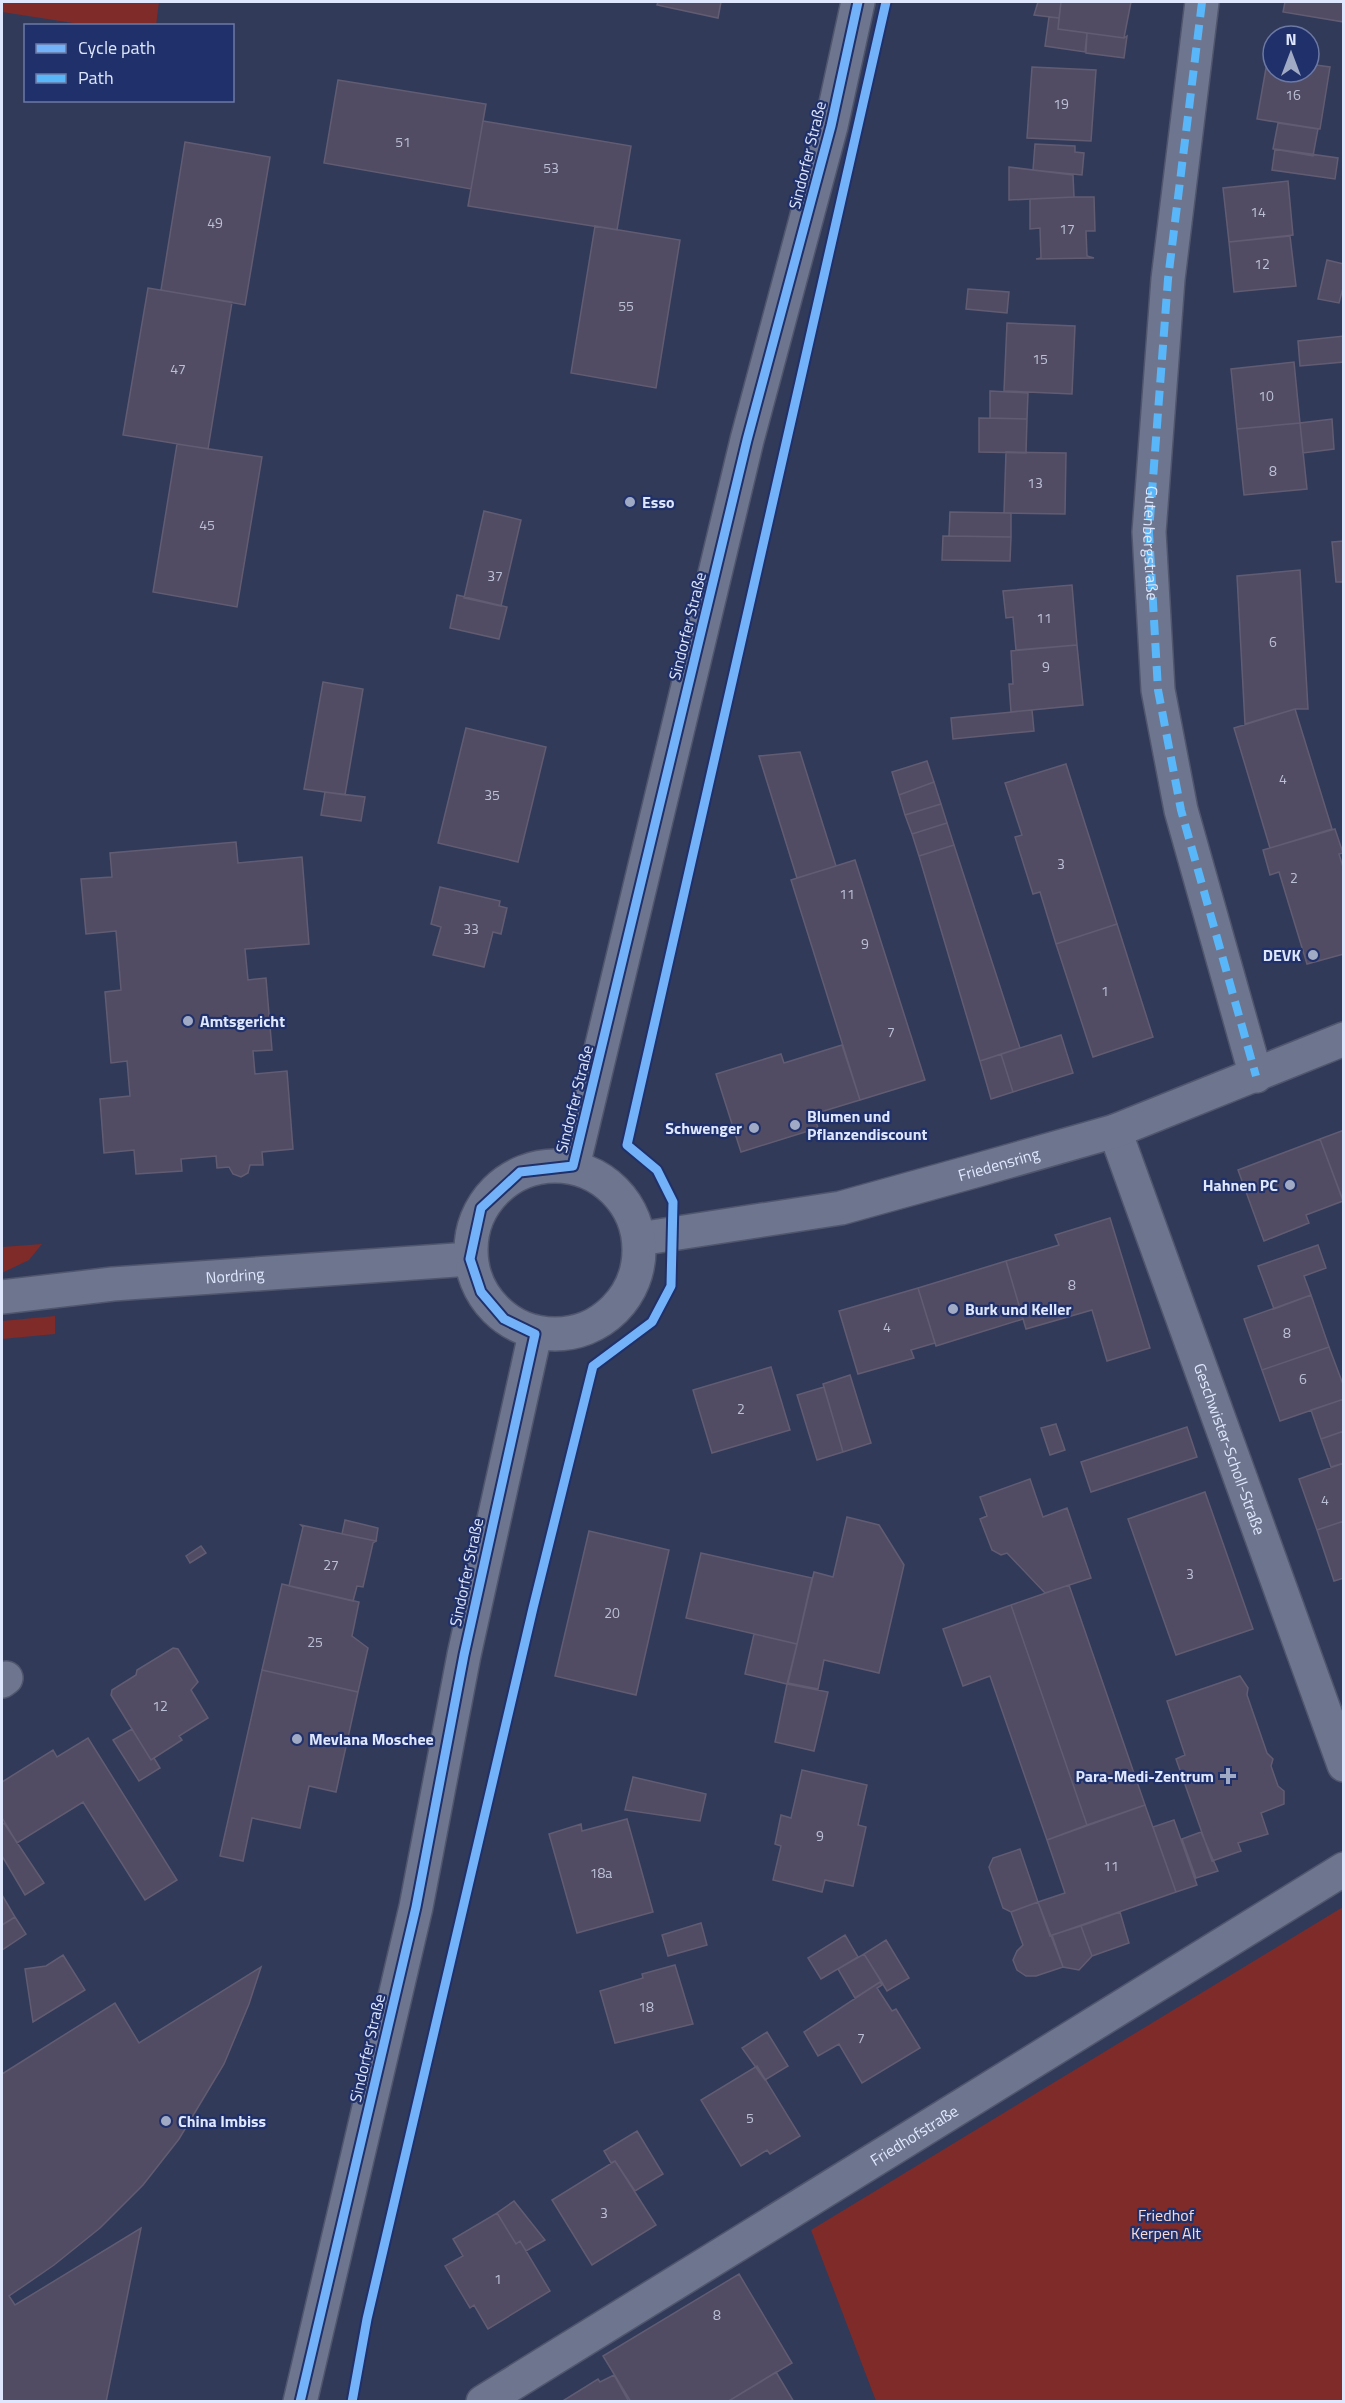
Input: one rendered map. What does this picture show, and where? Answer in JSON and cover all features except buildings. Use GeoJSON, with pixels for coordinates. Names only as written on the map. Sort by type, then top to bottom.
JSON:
{"type":"FeatureCollection","features":[{"type":"Feature","properties":{"kind":"street","name":"Sindorfer Straße"},"geometry":{"type":"LineString","coordinates":[[573,1166],[747,440],[831,126],[858,2]]}},
{"type":"Feature","properties":{"kind":"street","name":"Gutenbergstraße"},"geometry":{"type":"LineString","coordinates":[[1202,2],[1168,279],[1149,532],[1158,690],[1179,799],[1256,1076]]}},
{"type":"Feature","properties":{"kind":"street","name":"Friedensring"},"geometry":{"type":"LineString","coordinates":[[639,1239],[841,1208],[1115,1131],[1344,1039]]}},
{"type":"Feature","properties":{"kind":"street","name":"Geschwister-Scholl-Straße"},"geometry":{"type":"LineString","coordinates":[[1115,1131],[1344,1765]]}},
{"type":"Feature","properties":{"kind":"street","name":"Sindorfer Straße"},"geometry":{"type":"LineString","coordinates":[[300,2402],[416,1907],[464,1655],[535,1334],[592,1328],[633,1288],[639,1239],[627,1202],[603,1179],[573,1166],[520,1172],[481,1208],[470,1259]]}},
{"type":"Feature","properties":{"kind":"street","name":"Nordring"},"geometry":{"type":"LineString","coordinates":[[2,1297],[113,1284],[470,1259]]}},
{"type":"Feature","properties":{"kind":"street"},"geometry":{"type":"LineString","coordinates":[[470,1259],[481,1292],[504,1319],[535,1334]]}},
{"type":"Feature","properties":{"kind":"street","name":"Friedhofstraße"},"geometry":{"type":"LineString","coordinates":[[483,2402],[1344,1869]]}},
{"type":"Feature","properties":{"kind":"green space"},"geometry":{"type":"Polygon","coordinates":[[[2,2],[159,2],[156,24],[80,24],[2,12],[2,2]]]}},
{"type":"Feature","properties":{"kind":"green space"},"geometry":{"type":"Polygon","coordinates":[[[42,1244],[29,1260],[2,1273],[2,1247],[42,1244]]]}},
{"type":"Feature","properties":{"kind":"green space"},"geometry":{"type":"Polygon","coordinates":[[[55,1316],[55,1334],[2,1339],[2,1321],[55,1316]]]}},
{"type":"Feature","properties":{"kind":"green space","name":"Friedhof Kerpen Alt"},"geometry":{"type":"Polygon","coordinates":[[[1343,1907],[1343,2401],[876,2401],[811,2230],[1343,1907]]]}},
{"type":"Feature","properties":{"kind":"marked path"},"geometry":{"type":"LineString","coordinates":[[1202,2],[1168,279],[1149,532],[1158,690],[1181,810],[1256,1076]]}},
{"type":"Feature","properties":{"kind":"cycle path"},"geometry":{"type":"LineString","coordinates":[[300,2402],[416,1907],[464,1655],[535,1334],[504,1319],[481,1292],[470,1259],[481,1208],[520,1172],[573,1166],[747,440],[831,126],[858,2]]}},
{"type":"Feature","properties":{"kind":"cycle path"},"geometry":{"type":"LineString","coordinates":[[352,2402],[367,2319],[533,1608],[593,1366],[652,1322],[671,1286],[673,1202],[657,1170],[627,1145],[886,2]]}},
{"type":"Feature","properties":{"kind":"place","name":"Esso"},"geometry":{"type":"Point","coordinates":[630,502]}},
{"type":"Feature","properties":{"kind":"place","name":"DEVK"},"geometry":{"type":"Point","coordinates":[1313,955]}},
{"type":"Feature","properties":{"kind":"place","name":"Amtsgericht"},"geometry":{"type":"Point","coordinates":[188,1021]}},
{"type":"Feature","properties":{"kind":"place","name":"Blumen und Pflanzendiscount"},"geometry":{"type":"Point","coordinates":[795,1125]}},
{"type":"Feature","properties":{"kind":"place","name":"Schwenger"},"geometry":{"type":"Point","coordinates":[754,1128]}},
{"type":"Feature","properties":{"kind":"place","name":"Hahnen PC"},"geometry":{"type":"Point","coordinates":[1290,1185]}},
{"type":"Feature","properties":{"kind":"place","name":"Burk und Keller"},"geometry":{"type":"Point","coordinates":[953,1309]}},
{"type":"Feature","properties":{"kind":"place","name":"Mevlana Moschee"},"geometry":{"type":"Point","coordinates":[297,1739]}},
{"type":"Feature","properties":{"kind":"place","name":"Para-Medi-Zentrum"},"geometry":{"type":"Point","coordinates":[1228,1776]}},
{"type":"Feature","properties":{"kind":"place","name":"China Imbiss"},"geometry":{"type":"Point","coordinates":[166,2121]}}]}
